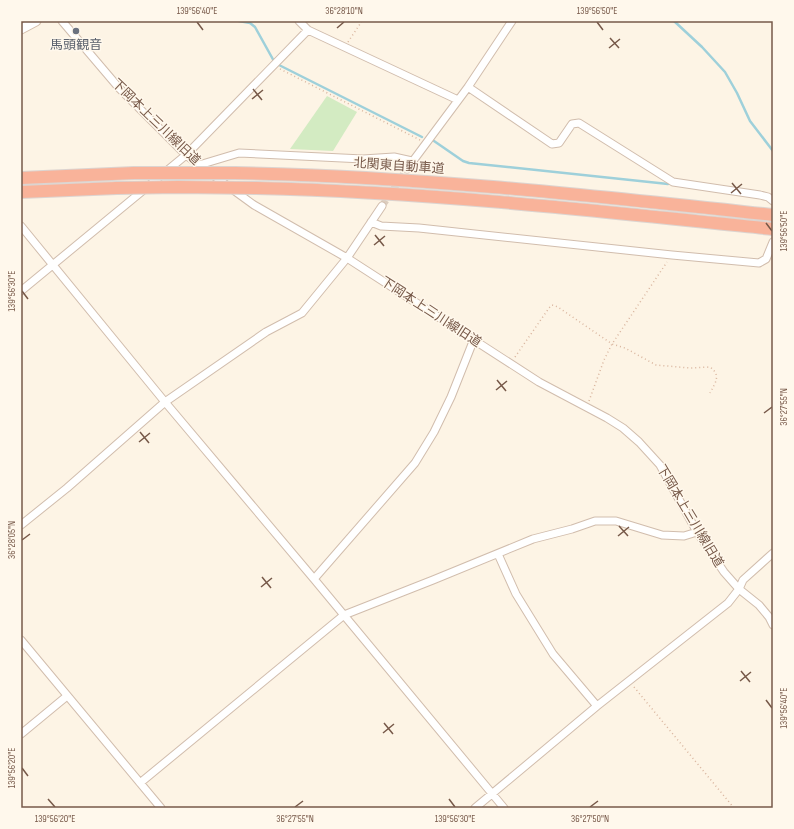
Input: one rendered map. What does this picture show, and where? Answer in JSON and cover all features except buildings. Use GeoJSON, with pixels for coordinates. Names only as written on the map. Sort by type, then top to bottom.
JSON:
{"type":"FeatureCollection","features":[{"type":"Feature","properties":{"kind":"highway","name":"北関東自動車道"},"geometry":{"type":"LineString","coordinates":[[21,178],[134,174],[235,173],[413,180],[502,187],[769,215]]}},
{"type":"Feature","properties":{"kind":"highway"},"geometry":{"type":"LineString","coordinates":[[21,192],[178,187],[330,190],[497,201],[768,229]]}},
{"type":"Feature","properties":{"kind":"street"},"geometry":{"type":"LineString","coordinates":[[21,29],[36,21]]}},
{"type":"Feature","properties":{"kind":"street","name":"下岡本上三川線旧道"},"geometry":{"type":"LineString","coordinates":[[62,21],[107,75],[186,155],[254,205],[347,258],[539,382],[624,428],[660,465],[697,532],[724,572],[739,589],[759,605],[769,617],[773,625]]}},
{"type":"Feature","properties":{"kind":"street"},"geometry":{"type":"LineString","coordinates":[[299,21],[308,30],[458,100]]}},
{"type":"Feature","properties":{"kind":"street"},"geometry":{"type":"LineString","coordinates":[[407,169],[468,87],[512,21]]}},
{"type":"Feature","properties":{"kind":"street"},"geometry":{"type":"LineString","coordinates":[[21,291],[186,155],[308,30]]}},
{"type":"Feature","properties":{"kind":"street"},"geometry":{"type":"LineString","coordinates":[[468,87],[552,144],[560,144],[572,124],[578,123],[673,182],[760,195],[768,197],[773,201]]}},
{"type":"Feature","properties":{"kind":"street"},"geometry":{"type":"LineString","coordinates":[[199,165],[239,153],[363,159],[394,157],[412,161]]}},
{"type":"Feature","properties":{"kind":"street"},"geometry":{"type":"LineString","coordinates":[[21,525],[67,488],[165,402],[266,332],[302,313],[347,258],[382,206]]}},
{"type":"Feature","properties":{"kind":"street"},"geometry":{"type":"LineString","coordinates":[[371,222],[381,226],[419,228],[759,263],[766,259],[773,242]]}},
{"type":"Feature","properties":{"kind":"street"},"geometry":{"type":"LineString","coordinates":[[21,226],[165,402],[314,578],[504,808]]}},
{"type":"Feature","properties":{"kind":"street"},"geometry":{"type":"LineString","coordinates":[[314,578],[414,463],[434,432],[451,397],[474,339]]}},
{"type":"Feature","properties":{"kind":"street"},"geometry":{"type":"LineString","coordinates":[[140,783],[344,615],[533,539],[572,529],[595,521],[616,521],[662,535],[684,536],[697,532]]}},
{"type":"Feature","properties":{"kind":"street"},"geometry":{"type":"LineString","coordinates":[[475,808],[598,706],[728,603],[739,589],[743,580],[773,553]]}},
{"type":"Feature","properties":{"kind":"street"},"geometry":{"type":"LineString","coordinates":[[498,554],[516,594],[553,654],[598,706]]}},
{"type":"Feature","properties":{"kind":"street"},"geometry":{"type":"LineString","coordinates":[[21,640],[161,808]]}},
{"type":"Feature","properties":{"kind":"street"},"geometry":{"type":"LineString","coordinates":[[21,734],[67,696]]}},
{"type":"Feature","properties":{"kind":"path"},"geometry":{"type":"LineString","coordinates":[[345,47],[362,21]]}},
{"type":"Feature","properties":{"kind":"path"},"geometry":{"type":"LineString","coordinates":[[273,66],[426,143]]}},
{"type":"Feature","properties":{"kind":"path"},"geometry":{"type":"LineString","coordinates":[[587,407],[604,360],[612,344],[672,255]]}},
{"type":"Feature","properties":{"kind":"path"},"geometry":{"type":"LineString","coordinates":[[511,364],[549,308],[552,306],[558,307],[612,344],[625,348],[656,365],[690,368],[702,366],[710,367],[715,371],[717,376],[710,393]]}},
{"type":"Feature","properties":{"kind":"path"},"geometry":{"type":"LineString","coordinates":[[629,681],[734,808]]}},
{"type":"Feature","properties":{"kind":"green space"},"geometry":{"type":"Polygon","coordinates":[[[327,96],[357,112],[333,151],[290,149],[327,96]]]}},
{"type":"Feature","properties":{"kind":"waterway"},"geometry":{"type":"LineString","coordinates":[[239,21],[250,23],[255,27],[275,63],[422,137]]}},
{"type":"Feature","properties":{"kind":"waterway"},"geometry":{"type":"LineString","coordinates":[[674,21],[702,47],[725,72],[750,121],[773,151]]}},
{"type":"Feature","properties":{"kind":"waterway"},"geometry":{"type":"LineString","coordinates":[[434,141],[463,161],[469,163],[668,184]]}},
{"type":"Feature","properties":{"kind":"tunnel"},"geometry":{"type":"LineString","coordinates":[[382,206],[407,169]]}},
{"type":"Feature","properties":{"kind":"place","name":"馬頭観音"},"geometry":{"type":"Point","coordinates":[76,31]}}]}
